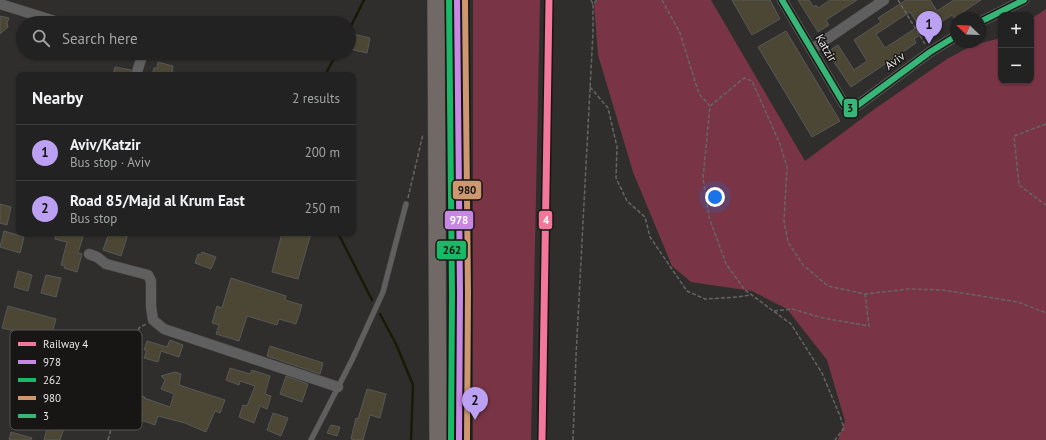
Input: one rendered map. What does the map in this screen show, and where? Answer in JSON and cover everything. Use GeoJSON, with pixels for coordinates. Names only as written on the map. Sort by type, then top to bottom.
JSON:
{"type":"FeatureCollection","features":[{"type":"Feature","properties":{"kind":"highway"},"geometry":{"type":"LineString","coordinates":[[436,0],[438,440]]}},
{"type":"Feature","properties":{"kind":"highway"},"geometry":{"type":"LineString","coordinates":[[457,0],[460,293],[459,440]]}},
{"type":"Feature","properties":{"kind":"street","name":"Katzir"},"geometry":{"type":"LineString","coordinates":[[782,0],[844,104],[850,108]]}},
{"type":"Feature","properties":{"kind":"street"},"geometry":{"type":"LineString","coordinates":[[812,49],[884,0]]}},
{"type":"Feature","properties":{"kind":"street"},"geometry":{"type":"LineString","coordinates":[[986,19],[1024,0]]}},
{"type":"Feature","properties":{"kind":"street"},"geometry":{"type":"LineString","coordinates":[[0,4],[39,16]]}},
{"type":"Feature","properties":{"kind":"street","name":"Aviv"},"geometry":{"type":"LineString","coordinates":[[850,108],[854,108],[930,52],[950,40]]}},
{"type":"Feature","properties":{"kind":"street"},"geometry":{"type":"LineString","coordinates":[[137,72],[141,60]]}},
{"type":"Feature","properties":{"kind":"street"},"geometry":{"type":"LineString","coordinates":[[89,254],[106,264],[148,275],[151,281],[151,306],[153,320],[164,329],[338,387]]}},
{"type":"Feature","properties":{"kind":"lane"},"geometry":{"type":"LineString","coordinates":[[311,440],[383,292],[406,204]]}},
{"type":"Feature","properties":{"kind":"path"},"geometry":{"type":"LineString","coordinates":[[573,440],[590,87],[593,4],[591,0]]}},
{"type":"Feature","properties":{"kind":"path"},"geometry":{"type":"LineString","coordinates":[[593,4],[597,0]]}},
{"type":"Feature","properties":{"kind":"path"},"geometry":{"type":"LineString","coordinates":[[662,0],[680,33],[699,94],[710,106]]}},
{"type":"Feature","properties":{"kind":"path"},"geometry":{"type":"LineString","coordinates":[[898,0],[927,47]]}},
{"type":"Feature","properties":{"kind":"path"},"geometry":{"type":"LineString","coordinates":[[834,440],[844,428],[822,373],[791,324],[744,290],[726,264],[709,217],[703,178],[710,106],[744,78],[752,82],[780,144],[787,167],[784,221],[788,242],[803,265],[828,286],[865,294],[909,289],[943,290],[1018,302],[1046,313]]}},
{"type":"Feature","properties":{"kind":"path"},"geometry":{"type":"LineString","coordinates":[[590,87],[608,108],[617,147],[616,178],[627,201],[645,217],[650,237],[687,291],[705,299],[750,295]]}},
{"type":"Feature","properties":{"kind":"path"},"geometry":{"type":"LineString","coordinates":[[1046,124],[1014,136],[1019,185],[1046,205]]}},
{"type":"Feature","properties":{"kind":"path"},"geometry":{"type":"LineString","coordinates":[[406,204],[423,132]]}},
{"type":"Feature","properties":{"kind":"path"},"geometry":{"type":"LineString","coordinates":[[773,311],[792,309],[823,318],[869,326],[865,294]]}},
{"type":"Feature","properties":{"kind":"path"},"geometry":{"type":"LineString","coordinates":[[138,330],[139,328],[153,320]]}},
{"type":"Feature","properties":{"kind":"path"},"geometry":{"type":"LineString","coordinates":[[108,440],[111,430]]}},
{"type":"Feature","properties":{"kind":"shaded area"},"geometry":{"type":"Polygon","coordinates":[[[473,0],[540,0],[531,440],[473,440],[473,0]]]}},
{"type":"Feature","properties":{"kind":"shaded area"},"geometry":{"type":"Polygon","coordinates":[[[598,0],[711,0],[805,161],[876,108],[947,59],[967,48],[986,48],[986,42],[998,39],[998,84],[1034,84],[1034,17],[1046,9],[1046,440],[838,440],[845,421],[827,360],[787,309],[752,291],[691,282],[672,266],[633,172],[598,55],[594,4],[598,0]]]}},
{"type":"Feature","properties":{"kind":"building"},"geometry":{"type":"Polygon","coordinates":[[[732,0],[770,0],[780,19],[752,35],[732,0]]]}},
{"type":"Feature","properties":{"kind":"building"},"geometry":{"type":"Polygon","coordinates":[[[798,0],[809,0],[814,7],[816,5],[818,8],[830,0],[857,0],[826,20],[829,25],[818,32],[798,0]]]}},
{"type":"Feature","properties":{"kind":"building"},"geometry":{"type":"Polygon","coordinates":[[[906,0],[930,0],[937,11],[954,0],[981,0],[963,12],[950,12],[950,16],[914,39],[916,43],[851,87],[827,52],[838,45],[854,70],[867,61],[854,40],[881,22],[878,18],[906,0]],[[910,12],[876,34],[885,48],[919,26],[910,12]]]}},
{"type":"Feature","properties":{"kind":"building"},"geometry":{"type":"Polygon","coordinates":[[[0,16],[9,18],[7,23],[8,27],[0,34],[0,16]]]}},
{"type":"Feature","properties":{"kind":"building"},"geometry":{"type":"Polygon","coordinates":[[[786,31],[840,121],[812,137],[758,47],[786,31]]]}},
{"type":"Feature","properties":{"kind":"building"},"geometry":{"type":"Polygon","coordinates":[[[356,35],[370,38],[367,53],[356,51],[356,35]]]}},
{"type":"Feature","properties":{"kind":"building"},"geometry":{"type":"Polygon","coordinates":[[[158,62],[173,66],[172,72],[153,72],[154,68],[157,68],[158,62]]]}},
{"type":"Feature","properties":{"kind":"building"},"geometry":{"type":"Polygon","coordinates":[[[115,67],[131,70],[131,72],[114,72],[115,67]]]}},
{"type":"Feature","properties":{"kind":"building"},"geometry":{"type":"Polygon","coordinates":[[[0,204],[11,207],[7,225],[0,223],[0,204]]]}},
{"type":"Feature","properties":{"kind":"building"},"geometry":{"type":"Polygon","coordinates":[[[4,231],[16,235],[16,236],[24,237],[20,253],[0,247],[4,231]]]}},
{"type":"Feature","properties":{"kind":"building"},"geometry":{"type":"Polygon","coordinates":[[[56,236],[83,236],[78,253],[82,254],[77,272],[64,268],[65,266],[61,265],[67,242],[55,239],[56,236]]]}},
{"type":"Feature","properties":{"kind":"building"},"geometry":{"type":"Polygon","coordinates":[[[108,236],[127,236],[121,256],[103,250],[108,236]]]}},
{"type":"Feature","properties":{"kind":"building"},"geometry":{"type":"Polygon","coordinates":[[[281,236],[310,236],[298,279],[272,272],[281,236]]]}},
{"type":"Feature","properties":{"kind":"building"},"geometry":{"type":"Polygon","coordinates":[[[202,252],[216,257],[211,269],[195,263],[198,254],[201,255],[202,252]]]}},
{"type":"Feature","properties":{"kind":"building"},"geometry":{"type":"Polygon","coordinates":[[[18,271],[32,275],[28,291],[14,287],[18,271]]]}},
{"type":"Feature","properties":{"kind":"building"},"geometry":{"type":"Polygon","coordinates":[[[46,275],[61,278],[56,297],[41,293],[46,275]]]}},
{"type":"Feature","properties":{"kind":"building"},"geometry":{"type":"Polygon","coordinates":[[[231,278],[286,296],[285,300],[302,305],[296,324],[279,319],[277,325],[247,316],[239,341],[216,334],[219,325],[212,323],[217,306],[222,308],[231,278]]]}},
{"type":"Feature","properties":{"kind":"building"},"geometry":{"type":"Polygon","coordinates":[[[8,306],[56,319],[53,330],[10,330],[2,328],[8,306]]]}},
{"type":"Feature","properties":{"kind":"building"},"geometry":{"type":"Polygon","coordinates":[[[170,340],[183,345],[179,357],[161,351],[158,362],[144,358],[147,350],[144,350],[147,341],[167,347],[170,340]]]}},
{"type":"Feature","properties":{"kind":"building"},"geometry":{"type":"Polygon","coordinates":[[[270,346],[323,363],[320,374],[267,356],[270,346]]]}},
{"type":"Feature","properties":{"kind":"building"},"geometry":{"type":"Polygon","coordinates":[[[230,368],[250,374],[252,370],[270,376],[265,394],[271,396],[267,409],[260,406],[254,423],[239,417],[243,405],[247,406],[255,386],[240,381],[239,385],[226,380],[230,368]]]}},
{"type":"Feature","properties":{"kind":"building"},"geometry":{"type":"Polygon","coordinates":[[[175,372],[181,374],[179,385],[225,400],[220,413],[215,411],[206,432],[185,423],[158,416],[155,425],[142,420],[142,396],[145,397],[144,398],[170,407],[174,394],[161,389],[165,380],[161,376],[175,372]]]}},
{"type":"Feature","properties":{"kind":"building"},"geometry":{"type":"Polygon","coordinates":[[[286,376],[308,384],[302,402],[280,394],[286,376]]]}},
{"type":"Feature","properties":{"kind":"building"},"geometry":{"type":"Polygon","coordinates":[[[367,389],[386,394],[380,418],[370,415],[363,440],[351,439],[356,418],[358,419],[367,389]]]}},
{"type":"Feature","properties":{"kind":"building"},"geometry":{"type":"Polygon","coordinates":[[[273,413],[288,418],[281,436],[267,430],[273,413]]]}},
{"type":"Feature","properties":{"kind":"building"},"geometry":{"type":"Polygon","coordinates":[[[331,425],[340,427],[337,436],[327,433],[331,425]]]}},
{"type":"Feature","properties":{"kind":"building"},"geometry":{"type":"Polygon","coordinates":[[[47,430],[63,430],[60,440],[44,440],[47,430]]]}},
{"type":"Feature","properties":{"kind":"building"},"geometry":{"type":"Polygon","coordinates":[[[11,432],[32,438],[31,440],[9,440],[11,432]]]}},
{"type":"Feature","properties":{"kind":"waterway"},"geometry":{"type":"LineString","coordinates":[[356,16],[364,0]]}},
{"type":"Feature","properties":{"kind":"waterway"},"geometry":{"type":"LineString","coordinates":[[327,72],[333,60]]}},
{"type":"Feature","properties":{"kind":"waterway"},"geometry":{"type":"LineString","coordinates":[[340,236],[372,300]]}},
{"type":"Feature","properties":{"kind":"waterway"},"geometry":{"type":"LineString","coordinates":[[380,314],[396,344],[413,385],[411,440]]}},
{"type":"Feature","properties":{"kind":"rail line","name":"4"},"geometry":{"type":"LineString","coordinates":[[542,440],[549,0]]}},
{"type":"Feature","properties":{"kind":"transit line","name":"262"},"geometry":{"type":"LineString","coordinates":[[449,0],[452,293],[451,440]]}},
{"type":"Feature","properties":{"kind":"transit line","name":"978"},"geometry":{"type":"LineString","coordinates":[[457,0],[460,293],[459,440]]}},
{"type":"Feature","properties":{"kind":"transit line","name":"980"},"geometry":{"type":"LineString","coordinates":[[465,0],[468,293],[467,440]]}},
{"type":"Feature","properties":{"kind":"transit line","name":"3"},"geometry":{"type":"LineString","coordinates":[[782,0],[844,104],[850,108],[854,108],[930,52],[950,40]]}},
{"type":"Feature","properties":{"kind":"transit line","name":"3"},"geometry":{"type":"LineString","coordinates":[[986,19],[1024,0]]}},
{"type":"Feature","properties":{"kind":"place","name":"Aviv/Katzir"},"geometry":{"type":"Point","coordinates":[929,44]}},
{"type":"Feature","properties":{"kind":"place","name":"Road 85/Majd al Krum East"},"geometry":{"type":"Point","coordinates":[475,420]}}]}
